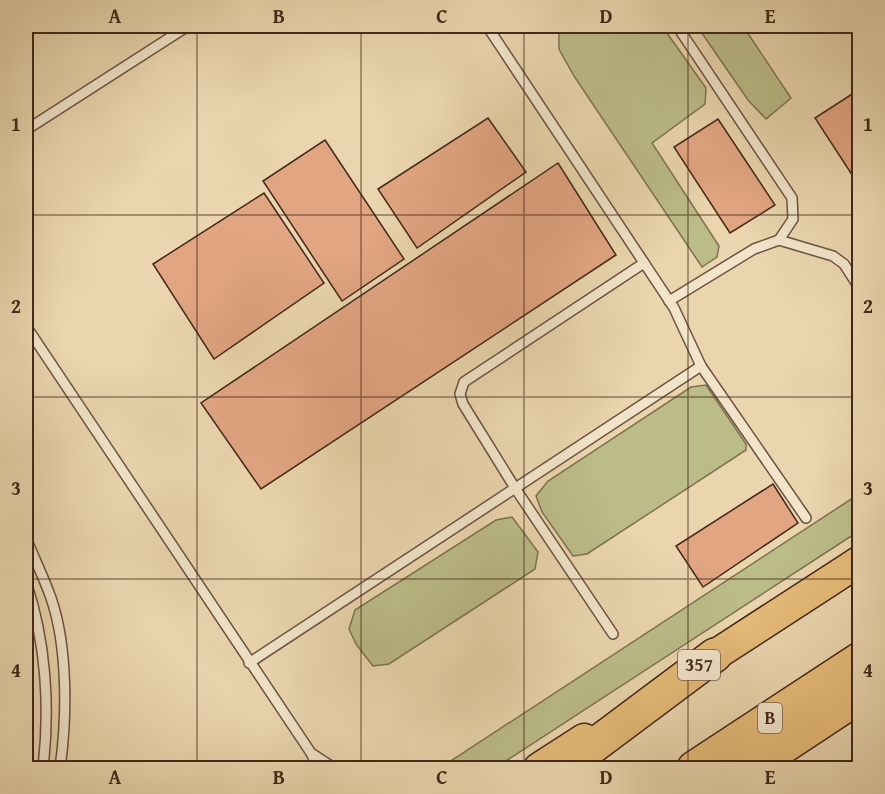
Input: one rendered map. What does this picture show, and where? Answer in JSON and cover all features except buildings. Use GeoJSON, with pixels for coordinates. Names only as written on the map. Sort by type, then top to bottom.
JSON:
{"type":"FeatureCollection","features":[{"type":"Feature","properties":{"kind":"highway","name":"357"},"geometry":{"type":"LineString","coordinates":[[539,768],[860,561]]}},
{"type":"Feature","properties":{"kind":"highway"},"geometry":{"type":"LineString","coordinates":[[564,768],[715,655]]}},
{"type":"Feature","properties":{"kind":"highway","name":"B"},"geometry":{"type":"LineString","coordinates":[[694,768],[860,659]]}},
{"type":"Feature","properties":{"kind":"highway","name":"B"},"geometry":{"type":"LineString","coordinates":[[751,768],[860,696]]}},
{"type":"Feature","properties":{"kind":"lane"},"geometry":{"type":"LineString","coordinates":[[26,130],[188,26]]}},
{"type":"Feature","properties":{"kind":"lane"},"geometry":{"type":"LineString","coordinates":[[487,26],[669,301],[701,366],[806,518]]}},
{"type":"Feature","properties":{"kind":"lane"},"geometry":{"type":"LineString","coordinates":[[677,26],[792,198],[793,219],[779,240]]}},
{"type":"Feature","properties":{"kind":"lane"},"geometry":{"type":"LineString","coordinates":[[669,301],[754,249],[779,240],[833,256],[844,264],[860,289]]}},
{"type":"Feature","properties":{"kind":"lane"},"geometry":{"type":"LineString","coordinates":[[613,634],[515,488],[463,404],[460,394],[464,382],[644,263]]}},
{"type":"Feature","properties":{"kind":"lane"},"geometry":{"type":"LineString","coordinates":[[26,326],[311,753],[318,768]]}},
{"type":"Feature","properties":{"kind":"lane"},"geometry":{"type":"LineString","coordinates":[[249,663],[701,366]]}},
{"type":"Feature","properties":{"kind":"lane"},"geometry":{"type":"LineString","coordinates":[[26,538],[52,600],[63,663],[65,733],[60,768]]}},
{"type":"Feature","properties":{"kind":"lane"},"geometry":{"type":"LineString","coordinates":[[26,582],[34,608],[43,663],[47,735],[43,768]]}},
{"type":"Feature","properties":{"kind":"lane"},"geometry":{"type":"LineString","coordinates":[[311,753],[334,768]]}},
{"type":"Feature","properties":{"kind":"green space"},"geometry":{"type":"Polygon","coordinates":[[[565,26],[662,26],[706,88],[705,104],[652,143],[719,246],[717,257],[702,267],[574,76],[559,49],[559,31],[565,26]]]}},
{"type":"Feature","properties":{"kind":"green space"},"geometry":{"type":"Polygon","coordinates":[[[697,26],[743,26],[791,98],[766,119],[748,100],[697,26]]]}},
{"type":"Feature","properties":{"kind":"green space"},"geometry":{"type":"Polygon","coordinates":[[[706,385],[746,444],[746,450],[587,554],[573,556],[542,512],[536,496],[548,481],[691,387],[706,385]]]}},
{"type":"Feature","properties":{"kind":"green space"},"geometry":{"type":"Polygon","coordinates":[[[859,494],[859,531],[495,768],[440,768],[859,494]]]}},
{"type":"Feature","properties":{"kind":"green space"},"geometry":{"type":"Polygon","coordinates":[[[512,517],[538,552],[535,569],[389,664],[373,666],[356,644],[349,629],[355,610],[496,520],[512,517]]]}}]}
